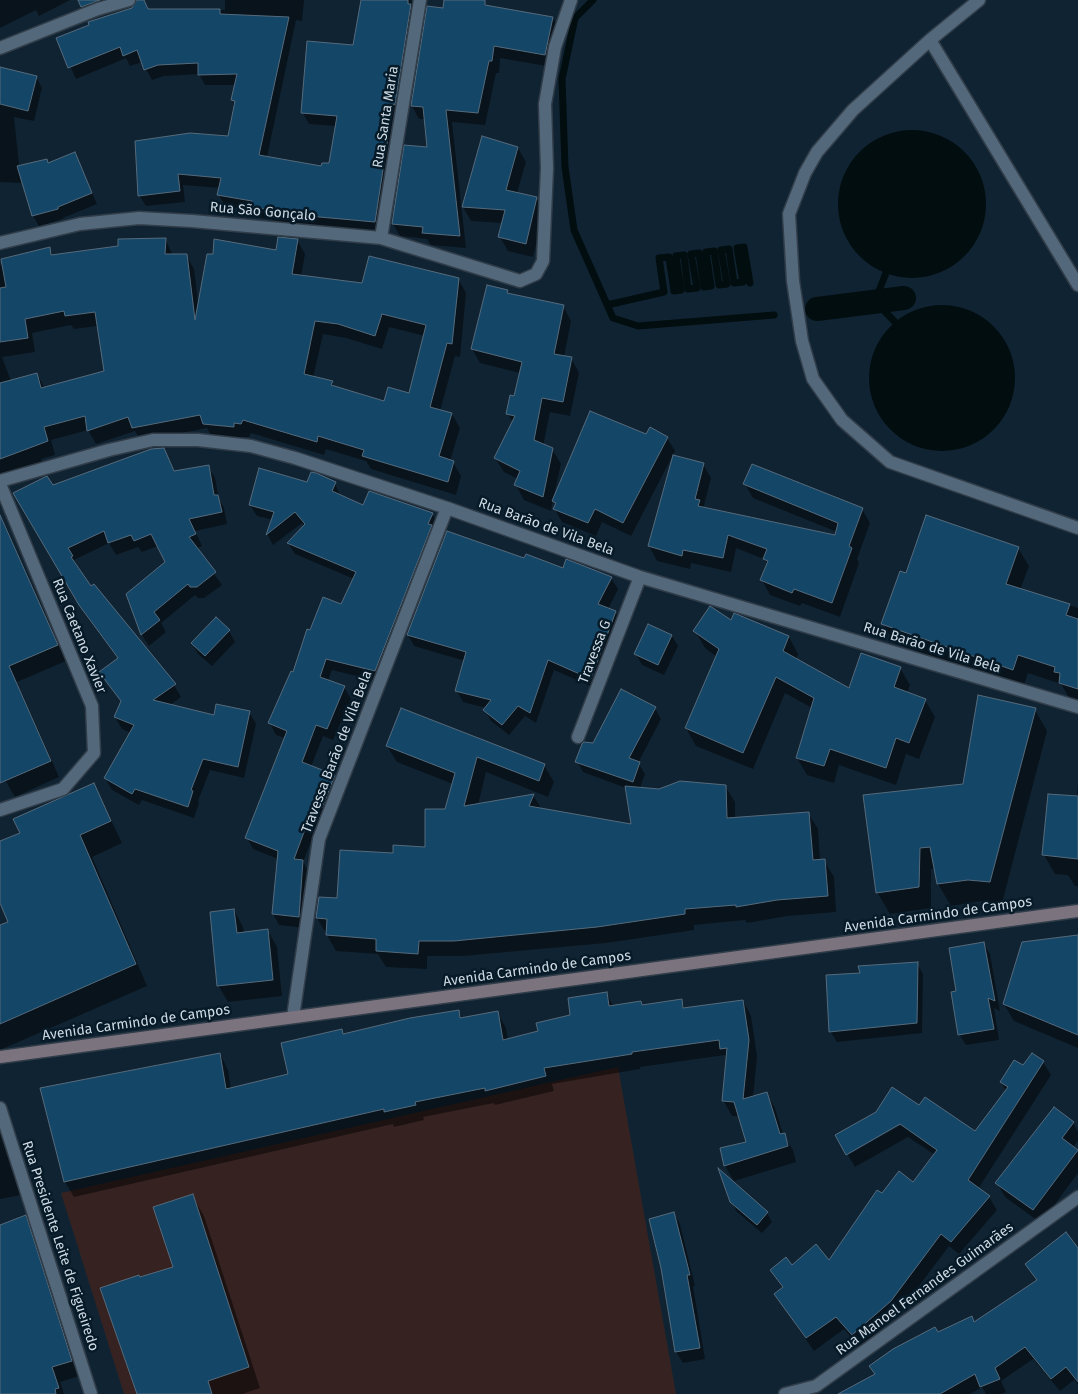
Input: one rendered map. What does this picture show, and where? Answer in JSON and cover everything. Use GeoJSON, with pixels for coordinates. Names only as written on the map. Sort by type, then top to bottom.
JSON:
{"type":"FeatureCollection","features":[{"type":"Feature","properties":{"kind":"main road","name":"Avenida Carmindo de Campos"},"geometry":{"type":"LineString","coordinates":[[0,1057],[1078,911]]}},
{"type":"Feature","properties":{"kind":"street"},"geometry":{"type":"LineString","coordinates":[[0,48],[98,9],[129,0]]}},
{"type":"Feature","properties":{"kind":"street","name":"Rua Santa Maria"},"geometry":{"type":"LineString","coordinates":[[381,238],[420,0]]}},
{"type":"Feature","properties":{"kind":"street","name":"Rua São Gonçalo"},"geometry":{"type":"LineString","coordinates":[[0,243],[80,224],[139,218],[381,238],[520,282],[536,274],[543,261],[547,168],[544,104],[554,47],[571,0]]}},
{"type":"Feature","properties":{"kind":"street"},"geometry":{"type":"LineString","coordinates":[[979,0],[930,40],[853,110],[817,152],[805,173],[790,214],[792,281],[802,341],[813,379],[842,420],[890,462],[1078,528]]}},
{"type":"Feature","properties":{"kind":"street"},"geometry":{"type":"LineString","coordinates":[[930,40],[1078,285]]}},
{"type":"Feature","properties":{"kind":"street","name":"Rua Barão de Vila Bela"},"geometry":{"type":"LineString","coordinates":[[0,483],[109,450],[153,440],[198,440],[251,446],[295,458],[447,508],[640,577],[1078,707]]}},
{"type":"Feature","properties":{"kind":"street","name":"Rua Caetano Xavier"},"geometry":{"type":"LineString","coordinates":[[0,483],[92,706],[94,753],[63,789],[0,810]]}},
{"type":"Feature","properties":{"kind":"street","name":"Travessa Barão de Vila Bela"},"geometry":{"type":"LineString","coordinates":[[294,1017],[319,839],[447,508]]}},
{"type":"Feature","properties":{"kind":"street","name":"Travessa G"},"geometry":{"type":"LineString","coordinates":[[578,737],[640,577]]}},
{"type":"Feature","properties":{"kind":"street","name":"Rua Presidente Leite de Figueiredo"},"geometry":{"type":"LineString","coordinates":[[0,1108],[91,1394]]}},
{"type":"Feature","properties":{"kind":"street","name":"Rua Manoel Fernandes Guimarães"},"geometry":{"type":"LineString","coordinates":[[785,1394],[816,1390],[1078,1197]]}},
{"type":"Feature","properties":{"kind":"shaded area"},"geometry":{"type":"Polygon","coordinates":[[[912,130],[940,136],[964,152],[980,176],[986,204],[980,232],[964,256],[940,272],[912,278],[884,272],[860,256],[844,232],[838,204],[844,176],[860,152],[884,136],[912,130]]]}},
{"type":"Feature","properties":{"kind":"shaded area"},"geometry":{"type":"Polygon","coordinates":[[[942,305],[970,310],[994,326],[1010,350],[1015,378],[1010,406],[994,430],[970,446],[942,451],[914,446],[890,430],[874,406],[869,378],[874,350],[890,326],[914,310],[942,305]]]}},
{"type":"Feature","properties":{"kind":"shaded area"},"geometry":{"type":"Polygon","coordinates":[[[618,1067],[676,1394],[124,1394],[61,1193],[618,1067]]]}},
{"type":"Feature","properties":{"kind":"building"},"geometry":{"type":"Polygon","coordinates":[[[78,0],[100,0],[81,7],[78,0]]]}},
{"type":"Feature","properties":{"kind":"building"},"geometry":{"type":"Polygon","coordinates":[[[137,0],[144,0],[148,9],[220,9],[220,14],[289,17],[259,155],[321,166],[322,163],[329,163],[337,116],[301,113],[307,41],[353,45],[361,0],[408,0],[408,4],[411,4],[375,222],[286,214],[251,206],[252,201],[217,195],[221,178],[178,174],[180,191],[138,196],[135,141],[190,133],[228,136],[235,101],[231,100],[237,74],[198,75],[198,63],[158,65],[144,70],[137,50],[123,56],[120,47],[68,68],[56,38],[89,25],[88,22],[132,8],[137,0]]]}},
{"type":"Feature","properties":{"kind":"building"},"geometry":{"type":"Polygon","coordinates":[[[444,0],[485,0],[485,5],[553,17],[545,55],[494,46],[492,61],[489,61],[478,113],[446,110],[460,236],[422,233],[423,227],[392,224],[404,145],[427,147],[423,107],[411,106],[427,6],[443,8],[444,0]]]}},
{"type":"Feature","properties":{"kind":"building"},"geometry":{"type":"Polygon","coordinates":[[[0,67],[37,76],[28,111],[0,104],[0,67]]]}},
{"type":"Feature","properties":{"kind":"building"},"geometry":{"type":"Polygon","coordinates":[[[482,136],[518,147],[506,190],[537,197],[526,244],[498,237],[505,210],[462,207],[482,136]]]}},
{"type":"Feature","properties":{"kind":"building"},"geometry":{"type":"Polygon","coordinates":[[[75,152],[92,193],[58,207],[58,209],[32,216],[17,166],[47,159],[48,163],[75,152]]]}},
{"type":"Feature","properties":{"kind":"building"},"geometry":{"type":"Polygon","coordinates":[[[278,237],[298,239],[292,274],[362,283],[369,256],[459,278],[452,344],[447,343],[430,407],[452,413],[439,456],[454,461],[448,482],[362,456],[364,450],[318,436],[317,442],[243,420],[241,424],[234,423],[234,427],[203,424],[200,415],[132,428],[128,417],[87,431],[85,416],[44,427],[48,441],[0,459],[0,383],[37,373],[41,388],[104,371],[95,312],[65,316],[64,311],[25,319],[28,338],[0,342],[0,288],[6,287],[1,259],[50,247],[51,255],[118,246],[118,239],[166,238],[165,254],[187,254],[195,320],[207,254],[213,254],[214,239],[276,250],[278,237]],[[382,314],[375,336],[338,324],[315,321],[304,374],[333,381],[331,385],[384,401],[388,387],[409,393],[426,325],[382,314]]]}},
{"type":"Feature","properties":{"kind":"building"},"geometry":{"type":"Polygon","coordinates":[[[487,285],[508,290],[507,293],[564,305],[554,354],[572,357],[563,402],[542,398],[534,440],[553,448],[543,497],[514,485],[520,471],[494,458],[515,416],[506,414],[510,395],[514,396],[522,362],[471,349],[487,285]]]}},
{"type":"Feature","properties":{"kind":"building"},"geometry":{"type":"Polygon","coordinates":[[[590,411],[646,434],[650,427],[668,437],[623,523],[595,509],[588,523],[553,509],[556,503],[552,501],[590,411]]]}},
{"type":"Feature","properties":{"kind":"building"},"geometry":{"type":"Polygon","coordinates":[[[164,448],[174,471],[209,465],[214,495],[218,495],[222,512],[189,519],[196,534],[189,537],[216,572],[197,587],[190,587],[188,584],[154,612],[160,620],[141,635],[126,594],[165,562],[151,534],[134,541],[131,535],[108,543],[104,531],[68,548],[73,556],[71,557],[91,586],[94,584],[176,684],[153,700],[214,715],[216,704],[250,711],[238,767],[203,759],[191,790],[193,791],[188,807],[135,789],[132,794],[104,778],[134,725],[114,717],[121,701],[99,672],[118,658],[79,605],[13,493],[47,476],[53,485],[151,449],[164,448]]]}},
{"type":"Feature","properties":{"kind":"building"},"geometry":{"type":"Polygon","coordinates":[[[673,455],[704,463],[695,499],[700,500],[698,506],[835,535],[838,523],[743,484],[752,464],[863,508],[849,546],[852,548],[832,603],[794,589],[792,593],[760,580],[768,561],[763,559],[767,549],[728,535],[723,558],[683,550],[682,556],[648,546],[673,455]]]}},
{"type":"Feature","properties":{"kind":"building"},"geometry":{"type":"Polygon","coordinates":[[[259,468],[307,482],[311,472],[316,473],[336,482],[332,491],[363,505],[369,491],[433,513],[428,524],[432,525],[375,671],[326,659],[320,677],[345,686],[327,729],[316,725],[302,762],[335,775],[322,808],[314,805],[294,859],[303,860],[299,917],[272,914],[278,851],[245,838],[287,731],[268,723],[291,671],[293,672],[307,629],[310,630],[323,597],[341,604],[356,572],[287,543],[305,524],[295,512],[266,535],[274,512],[249,505],[259,468]]]}},
{"type":"Feature","properties":{"kind":"building"},"geometry":{"type":"Polygon","coordinates":[[[0,515],[58,645],[9,666],[51,761],[0,783],[0,515]]]}},
{"type":"Feature","properties":{"kind":"building"},"geometry":{"type":"Polygon","coordinates":[[[926,515],[1019,547],[1006,584],[1070,604],[1066,615],[1078,619],[1078,689],[1059,683],[1060,673],[1054,672],[1055,667],[1018,655],[1013,670],[881,624],[900,571],[906,573],[926,515]]]}},
{"type":"Feature","properties":{"kind":"building"},"geometry":{"type":"Polygon","coordinates":[[[447,531],[524,558],[526,554],[563,568],[566,559],[612,577],[598,604],[616,611],[591,679],[548,660],[530,713],[518,706],[502,725],[483,710],[491,700],[455,691],[466,652],[407,635],[447,531]]]}},
{"type":"Feature","properties":{"kind":"building"},"geometry":{"type":"Polygon","coordinates":[[[710,606],[731,620],[734,613],[789,636],[783,651],[849,688],[861,653],[901,667],[894,687],[926,699],[909,743],[896,738],[886,768],[830,749],[824,766],[796,758],[814,698],[776,677],[743,753],[685,728],[719,649],[693,631],[710,606]]]}},
{"type":"Feature","properties":{"kind":"building"},"geometry":{"type":"Polygon","coordinates":[[[216,617],[230,630],[205,656],[191,643],[216,617]]]}},
{"type":"Feature","properties":{"kind":"building"},"geometry":{"type":"Polygon","coordinates":[[[648,624],[672,635],[658,665],[634,654],[648,624]]]}},
{"type":"Feature","properties":{"kind":"building"},"geometry":{"type":"Polygon","coordinates":[[[621,689],[656,707],[629,758],[640,762],[633,782],[575,762],[582,744],[584,742],[593,743],[621,689]]]}},
{"type":"Feature","properties":{"kind":"building"},"geometry":{"type":"Polygon","coordinates":[[[978,695],[1036,708],[990,882],[968,880],[937,884],[930,847],[920,848],[919,887],[876,893],[863,795],[963,784],[978,695]]]}},
{"type":"Feature","properties":{"kind":"building"},"geometry":{"type":"Polygon","coordinates":[[[401,708],[545,764],[539,781],[477,757],[464,806],[534,794],[529,806],[631,824],[625,786],[659,789],[680,781],[726,785],[727,818],[809,812],[813,860],[825,859],[828,896],[777,900],[736,907],[736,905],[685,909],[685,914],[597,927],[454,941],[419,941],[418,954],[376,951],[376,939],[326,935],[327,919],[316,918],[319,897],[337,898],[340,850],[393,853],[393,845],[425,847],[425,809],[445,809],[455,773],[386,746],[401,708]]]}},
{"type":"Feature","properties":{"kind":"building"},"geometry":{"type":"Polygon","coordinates":[[[94,783],[111,821],[80,835],[136,964],[0,1024],[0,925],[8,922],[0,903],[0,841],[20,833],[13,819],[94,783]]]}},
{"type":"Feature","properties":{"kind":"building"},"geometry":{"type":"Polygon","coordinates":[[[1048,794],[1078,796],[1078,859],[1042,855],[1048,794]]]}},
{"type":"Feature","properties":{"kind":"building"},"geometry":{"type":"Polygon","coordinates":[[[234,909],[237,933],[268,929],[273,980],[217,986],[210,912],[234,909]]]}},
{"type":"Feature","properties":{"kind":"building"},"geometry":{"type":"Polygon","coordinates":[[[1078,935],[1078,1035],[1003,1004],[1022,942],[1078,935]]]}},
{"type":"Feature","properties":{"kind":"building"},"geometry":{"type":"Polygon","coordinates":[[[984,942],[995,1001],[988,998],[994,1029],[958,1035],[951,992],[956,991],[949,948],[984,942]]]}},
{"type":"Feature","properties":{"kind":"building"},"geometry":{"type":"Polygon","coordinates":[[[918,962],[917,1023],[829,1032],[826,975],[860,973],[858,966],[918,962]]]}},
{"type":"Feature","properties":{"kind":"building"},"geometry":{"type":"Polygon","coordinates":[[[607,992],[609,1006],[641,1001],[642,1005],[682,999],[683,1008],[743,1000],[749,1040],[743,1099],[767,1092],[780,1134],[785,1133],[788,1146],[724,1166],[720,1148],[746,1142],[734,1102],[722,1101],[727,1048],[720,1049],[719,1040],[632,1052],[632,1054],[544,1068],[546,1076],[485,1091],[485,1088],[415,1102],[416,1105],[384,1112],[384,1109],[64,1182],[40,1088],[220,1053],[226,1089],[288,1074],[281,1043],[342,1029],[343,1034],[410,1018],[459,1010],[460,1018],[498,1011],[503,1040],[538,1031],[536,1023],[570,1015],[568,998],[607,992]]]}},
{"type":"Feature","properties":{"kind":"building"},"geometry":{"type":"Polygon","coordinates":[[[1032,1053],[1044,1061],[968,1180],[990,1196],[951,1242],[941,1234],[891,1301],[852,1335],[836,1317],[806,1338],[774,1294],[783,1287],[770,1270],[786,1257],[792,1265],[816,1244],[829,1260],[877,1190],[882,1193],[899,1171],[913,1182],[937,1150],[900,1124],[846,1155],[835,1135],[876,1112],[892,1087],[919,1105],[925,1097],[975,1131],[1008,1087],[1000,1082],[1014,1060],[1023,1065],[1032,1053]]]}},
{"type":"Feature","properties":{"kind":"building"},"geometry":{"type":"Polygon","coordinates":[[[1054,1107],[1074,1122],[1062,1138],[1078,1150],[1033,1210],[995,1183],[1054,1107]]]}},
{"type":"Feature","properties":{"kind":"building"},"geometry":{"type":"Polygon","coordinates":[[[718,1168],[768,1212],[757,1225],[730,1202],[718,1168]]]}},
{"type":"Feature","properties":{"kind":"building"},"geometry":{"type":"Polygon","coordinates":[[[193,1194],[249,1367],[208,1381],[212,1394],[137,1394],[100,1288],[139,1275],[140,1277],[173,1267],[153,1207],[193,1194]]]}},
{"type":"Feature","properties":{"kind":"building"},"geometry":{"type":"Polygon","coordinates":[[[674,1212],[690,1275],[687,1275],[700,1348],[675,1352],[661,1268],[649,1219],[674,1212]]]}},
{"type":"Feature","properties":{"kind":"building"},"geometry":{"type":"Polygon","coordinates":[[[26,1215],[72,1361],[52,1367],[59,1388],[55,1389],[56,1394],[0,1394],[0,1225],[26,1215]]]}},
{"type":"Feature","properties":{"kind":"building"},"geometry":{"type":"Polygon","coordinates":[[[1066,1232],[1078,1248],[1078,1382],[1066,1367],[1051,1379],[1025,1347],[995,1368],[1000,1379],[980,1387],[975,1374],[940,1394],[838,1394],[875,1374],[869,1366],[893,1349],[935,1327],[938,1332],[972,1316],[974,1322],[1037,1280],[1025,1264],[1066,1232]]]}},
{"type":"Feature","properties":{"kind":"waterway"},"geometry":{"type":"LineString","coordinates":[[593,0],[575,18],[562,79],[565,167],[574,230],[613,318],[638,326],[774,315]]}},
{"type":"Feature","properties":{"kind":"waterway"},"geometry":{"type":"LineString","coordinates":[[607,305],[664,292],[659,258],[669,257],[674,291],[681,290],[676,256],[684,255],[688,289],[697,288],[691,254],[699,253],[704,287],[711,286],[706,252],[714,251],[719,285],[727,284],[721,250],[729,249],[734,283],[743,282],[737,248],[744,247],[750,283]]}},
{"type":"Feature","properties":{"kind":"waterway"},"geometry":{"type":"LineString","coordinates":[[886,273],[875,301],[895,322]]}},
{"type":"Feature","properties":{"kind":"waterway"},"geometry":{"type":"LineString","coordinates":[[817,309],[904,298]]}}]}
